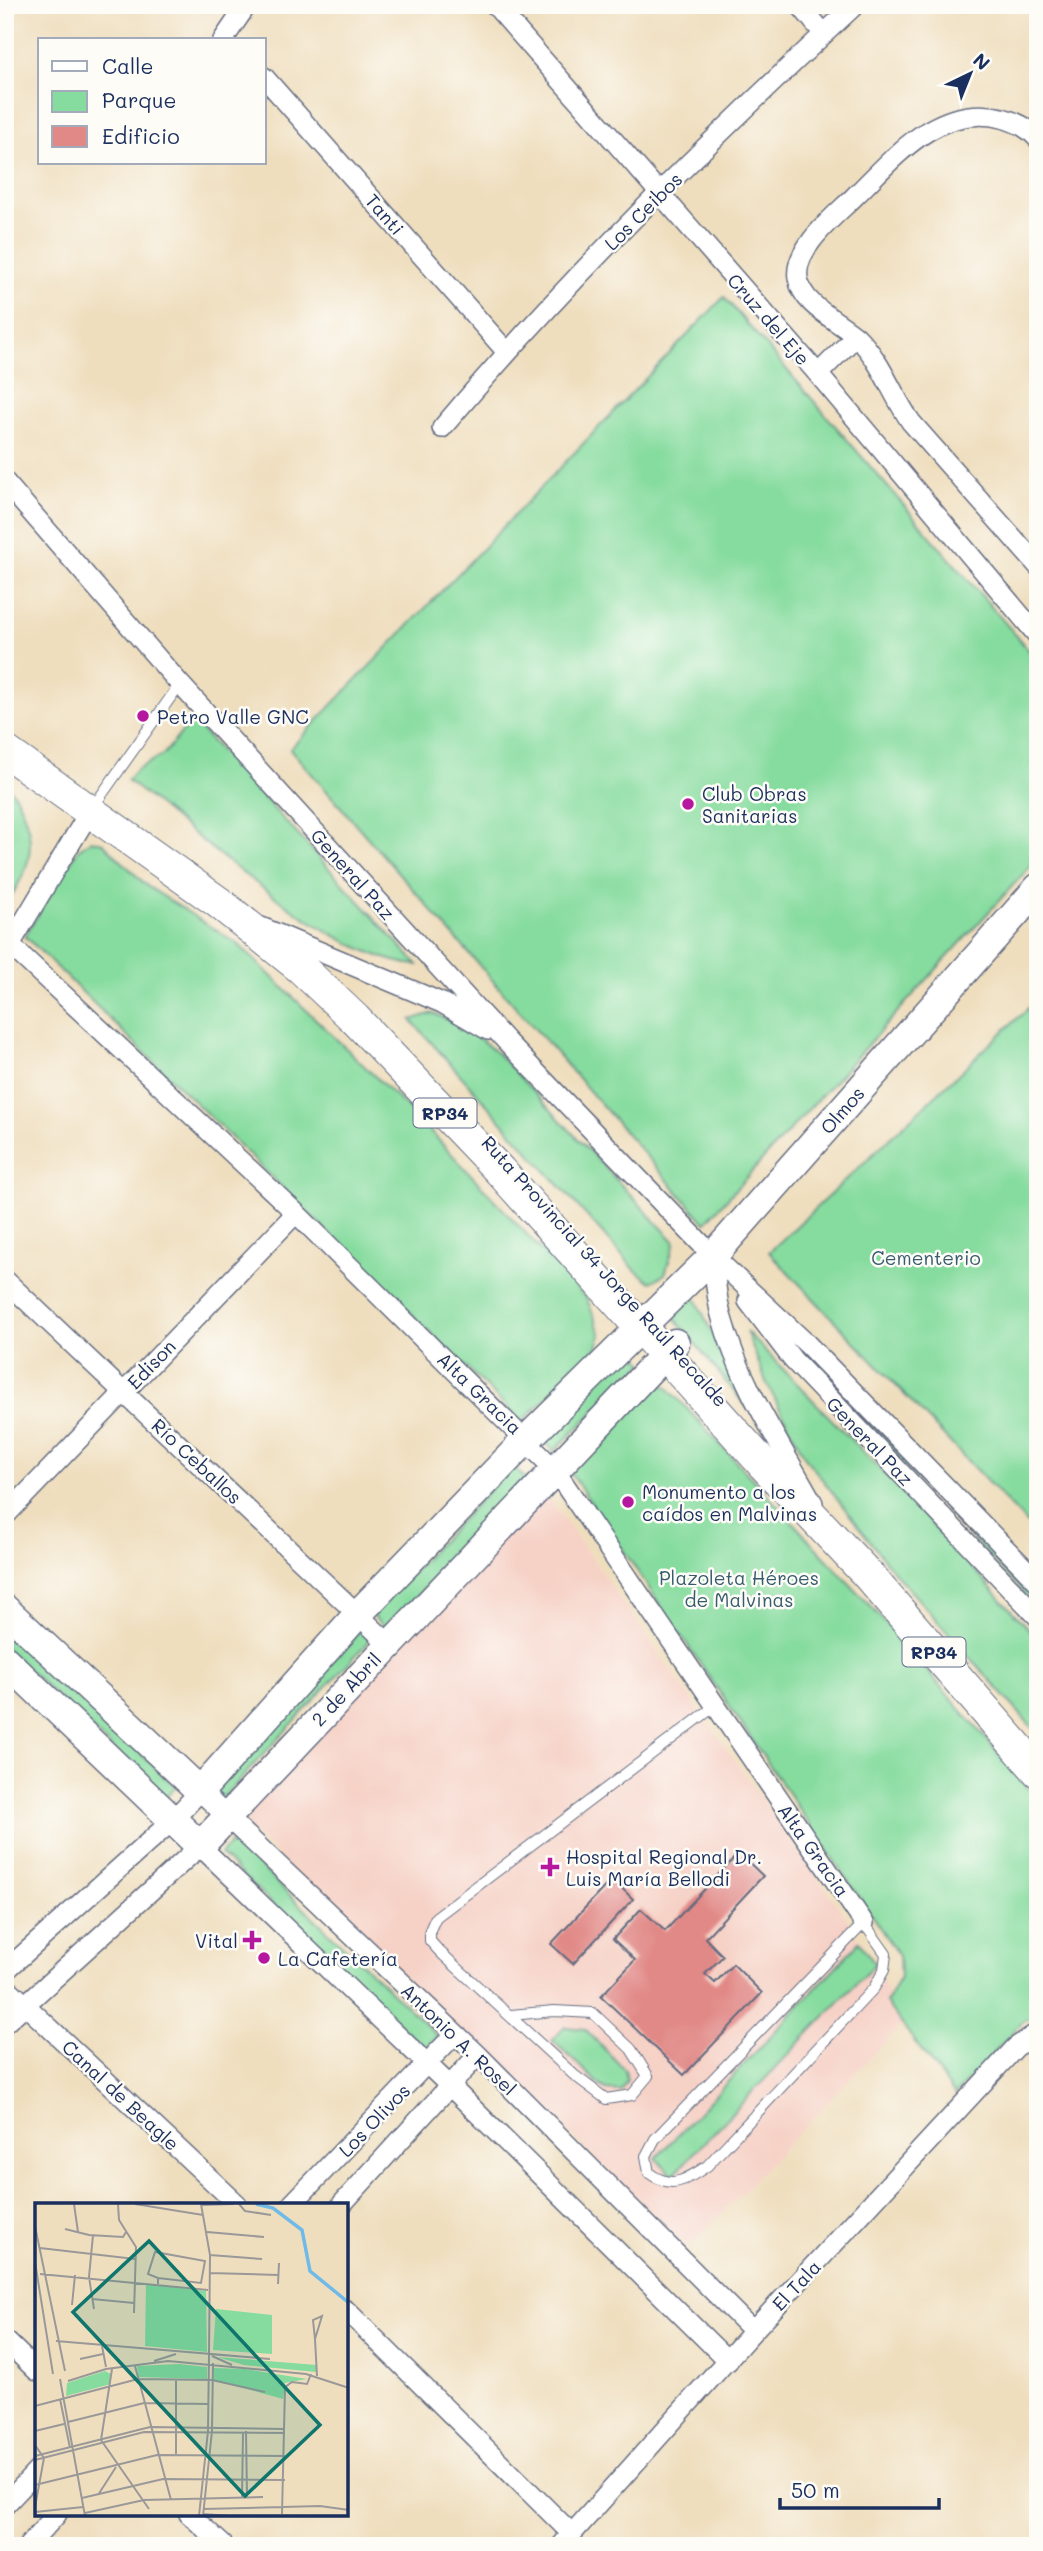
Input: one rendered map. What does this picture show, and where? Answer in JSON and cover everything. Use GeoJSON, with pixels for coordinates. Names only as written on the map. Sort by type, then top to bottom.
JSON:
{"type":"FeatureCollection","features":[{"type":"Feature","properties":{"kind":"main road","name":"Ruta Provincial 34 Jorge Raúl Recalde"},"geometry":{"type":"LineString","coordinates":[[5,733],[94,806],[259,927],[365,1011],[647,1323],[773,1457],[830,1534],[1038,1771]]}},
{"type":"Feature","properties":{"kind":"main road","name":"Ruta Provincial 34 Jorge Raúl Recalde"},"geometry":{"type":"LineString","coordinates":[[5,751],[94,806]]}},
{"type":"Feature","properties":{"kind":"street"},"geometry":{"type":"LineString","coordinates":[[227,38],[247,5]]}},
{"type":"Feature","properties":{"kind":"street","name":"Cruz del Eje"},"geometry":{"type":"LineString","coordinates":[[495,5],[818,374],[1038,636]]}},
{"type":"Feature","properties":{"kind":"street"},"geometry":{"type":"LineString","coordinates":[[800,5],[824,34]]}},
{"type":"Feature","properties":{"kind":"street","name":"Los Ceibos"},"geometry":{"type":"LineString","coordinates":[[443,428],[506,351],[659,193],[855,5]]}},
{"type":"Feature","properties":{"kind":"street","name":"Tanti"},"geometry":{"type":"LineString","coordinates":[[266,79],[506,351]]}},
{"type":"Feature","properties":{"kind":"street"},"geometry":{"type":"LineString","coordinates":[[1038,139],[1030,130],[992,116],[961,117],[939,124],[913,139],[815,236],[800,260],[797,279],[810,302],[856,336],[878,359],[896,400],[911,422],[1038,566]]}},
{"type":"Feature","properties":{"kind":"street"},"geometry":{"type":"LineString","coordinates":[[818,374],[856,336]]}},
{"type":"Feature","properties":{"kind":"street","name":"General Paz"},"geometry":{"type":"LineString","coordinates":[[5,482],[180,684],[507,1042],[713,1256],[807,1344],[1038,1582]]}},
{"type":"Feature","properties":{"kind":"street"},"geometry":{"type":"LineString","coordinates":[[7,945],[94,806]]}},
{"type":"Feature","properties":{"kind":"street","name":"Olmos"},"geometry":{"type":"LineString","coordinates":[[647,1323],[713,1256],[1038,888]]}},
{"type":"Feature","properties":{"kind":"street"},"geometry":{"type":"LineString","coordinates":[[259,927],[442,1003],[507,1042]]}},
{"type":"Feature","properties":{"kind":"street","name":"Alta Gracia"},"geometry":{"type":"LineString","coordinates":[[7,945],[296,1213],[527,1439],[554,1469],[864,1923]]}},
{"type":"Feature","properties":{"kind":"street","name":"Edison"},"geometry":{"type":"LineString","coordinates":[[5,1516],[296,1213]]}},
{"type":"Feature","properties":{"kind":"street"},"geometry":{"type":"LineString","coordinates":[[713,1256],[720,1312],[731,1348],[751,1393],[830,1534]]}},
{"type":"Feature","properties":{"kind":"street","name":"General Paz"},"geometry":{"type":"LineString","coordinates":[[713,1256],[793,1360],[1038,1617]]}},
{"type":"Feature","properties":{"kind":"street","name":"Río Ceballos"},"geometry":{"type":"LineString","coordinates":[[5,1280],[389,1644]]}},
{"type":"Feature","properties":{"kind":"street","name":"2 de Abril"},"geometry":{"type":"LineString","coordinates":[[5,1971],[173,1820],[359,1613],[527,1439],[647,1323]]}},
{"type":"Feature","properties":{"kind":"street","name":"2 de Abril"},"geometry":{"type":"LineString","coordinates":[[5,2023],[200,1846],[670,1348]]}},
{"type":"Feature","properties":{"kind":"street","name":"Antonio A. Rosel"},"geometry":{"type":"LineString","coordinates":[[5,1609],[478,2055],[753,2332]]}},
{"type":"Feature","properties":{"kind":"street","name":"Antonio A. Rosel"},"geometry":{"type":"LineString","coordinates":[[5,1660],[450,2086],[728,2361]]}},
{"type":"Feature","properties":{"kind":"street","name":"Canal de Beagle"},"geometry":{"type":"LineString","coordinates":[[5,1986],[236,2203]]}},
{"type":"Feature","properties":{"kind":"street","name":"El Tala"},"geometry":{"type":"LineString","coordinates":[[566,2540],[753,2332],[1016,2047],[1038,2032]]}},
{"type":"Feature","properties":{"kind":"street","name":"Los Olivos"},"geometry":{"type":"LineString","coordinates":[[293,2203],[455,2034]]}},
{"type":"Feature","properties":{"kind":"street","name":"Los Olivos"},"geometry":{"type":"LineString","coordinates":[[343,2203],[478,2055]]}},
{"type":"Feature","properties":{"kind":"street"},"geometry":{"type":"LineString","coordinates":[[348,2313],[566,2540]]}},
{"type":"Feature","properties":{"kind":"street"},"geometry":{"type":"LineString","coordinates":[[5,2340],[35,2369]]}},
{"type":"Feature","properties":{"kind":"street"},"geometry":{"type":"LineString","coordinates":[[5,2505],[35,2473]]}},
{"type":"Feature","properties":{"kind":"street"},"geometry":{"type":"LineString","coordinates":[[28,2546],[55,2516]]}},
{"type":"Feature","properties":{"kind":"street"},"geometry":{"type":"LineString","coordinates":[[191,2516],[224,2546]]}},
{"type":"Feature","properties":{"kind":"lane"},"geometry":{"type":"LineString","coordinates":[[94,806],[180,684]]}},
{"type":"Feature","properties":{"kind":"lane"},"geometry":{"type":"LineString","coordinates":[[511,2015],[555,2011],[593,2013],[631,2049],[648,2076],[632,2095],[606,2099],[574,2075],[430,1941],[430,1930],[436,1917],[715,1706]]}},
{"type":"Feature","properties":{"kind":"lane"},"geometry":{"type":"LineString","coordinates":[[864,1923],[886,1954],[884,1970],[874,1988],[707,2166],[682,2183],[661,2182],[649,2173],[646,2156],[655,2139],[864,1923]]}},
{"type":"Feature","properties":{"kind":"shaded area","name":"Hospital Regional Dr. Luis María Bellodi"},"geometry":{"type":"Polygon","coordinates":[[[545,1493],[845,1916],[875,1964],[902,2024],[689,2248],[239,1819],[545,1493]]]}},
{"type":"Feature","properties":{"kind":"green space","name":"Club Obras Sanitarias"},"geometry":{"type":"Polygon","coordinates":[[[724,297],[1038,661],[1038,858],[705,1223],[290,749],[724,297]]]}},
{"type":"Feature","properties":{"kind":"green space"},"geometry":{"type":"Polygon","coordinates":[[[192,720],[418,965],[384,958],[346,942],[307,919],[227,861],[127,780],[137,769],[163,755],[192,720]]]}},
{"type":"Feature","properties":{"kind":"green space"},"geometry":{"type":"Polygon","coordinates":[[[5,784],[14,793],[23,812],[28,826],[30,850],[24,872],[5,907],[5,784]]]}},
{"type":"Feature","properties":{"kind":"green space"},"geometry":{"type":"Polygon","coordinates":[[[91,840],[103,843],[147,886],[239,945],[417,1117],[587,1299],[601,1335],[597,1347],[522,1422],[25,936],[78,850],[91,840]]]}},
{"type":"Feature","properties":{"kind":"green space","name":"Cementerio"},"geometry":{"type":"Polygon","coordinates":[[[1038,999],[1038,1535],[769,1252],[1038,999]]]}},
{"type":"Feature","properties":{"kind":"green space"},"geometry":{"type":"Polygon","coordinates":[[[433,1013],[466,1028],[498,1054],[675,1242],[665,1274],[651,1282],[636,1271],[411,1020],[433,1013]]]}},
{"type":"Feature","properties":{"kind":"green space"},"geometry":{"type":"Polygon","coordinates":[[[694,1295],[749,1410],[673,1316],[694,1295]]]}},
{"type":"Feature","properties":{"kind":"green space"},"geometry":{"type":"Polygon","coordinates":[[[746,1331],[897,1487],[1038,1639],[1038,1734],[894,1572],[805,1457],[767,1384],[746,1331]]]}},
{"type":"Feature","properties":{"kind":"green space"},"geometry":{"type":"Polygon","coordinates":[[[630,1349],[644,1363],[554,1451],[540,1437],[630,1349]]]}},
{"type":"Feature","properties":{"kind":"green space","name":"Plazoleta Héroes de Malvinas"},"geometry":{"type":"Polygon","coordinates":[[[649,1386],[666,1386],[875,1611],[1038,1799],[1038,2014],[1023,2021],[955,2095],[886,2003],[900,1977],[899,1956],[572,1475],[571,1464],[649,1386]]]}},
{"type":"Feature","properties":{"kind":"green space"},"geometry":{"type":"Polygon","coordinates":[[[862,1409],[1038,1591],[1038,1608],[856,1414],[862,1409]]]}},
{"type":"Feature","properties":{"kind":"green space"},"geometry":{"type":"Polygon","coordinates":[[[512,1466],[526,1479],[386,1629],[372,1615],[512,1466]]]}},
{"type":"Feature","properties":{"kind":"green space"},"geometry":{"type":"Polygon","coordinates":[[[5,1626],[176,1787],[165,1798],[5,1648],[5,1626]]]}},
{"type":"Feature","properties":{"kind":"green space"},"geometry":{"type":"Polygon","coordinates":[[[360,1630],[370,1640],[223,1798],[212,1789],[360,1630]]]}},
{"type":"Feature","properties":{"kind":"green space"},"geometry":{"type":"Polygon","coordinates":[[[233,1841],[438,2036],[425,2049],[220,1854],[233,1841]]]}},
{"type":"Feature","properties":{"kind":"green space"},"geometry":{"type":"Polygon","coordinates":[[[859,1942],[875,1964],[673,2175],[656,2158],[859,1942]]]}},
{"type":"Feature","properties":{"kind":"green space"},"geometry":{"type":"Polygon","coordinates":[[[565,2027],[585,2029],[625,2070],[627,2080],[621,2091],[605,2090],[552,2040],[565,2027]]]}},
{"type":"Feature","properties":{"kind":"building"},"geometry":{"type":"Polygon","coordinates":[[[739,1853],[763,1876],[705,1938],[723,1956],[705,1974],[715,1983],[733,1964],[762,1993],[684,2075],[601,1996],[635,1960],[613,1939],[641,1909],[665,1931],[739,1853]]]}},
{"type":"Feature","properties":{"kind":"building"},"geometry":{"type":"Polygon","coordinates":[[[612,1879],[633,1899],[573,1964],[551,1944],[612,1879]]]}},
{"type":"Feature","properties":{"kind":"place","name":"Petro Valle GNC"},"geometry":{"type":"Point","coordinates":[143,716]}},
{"type":"Feature","properties":{"kind":"place","name":"Club Obras Sanitarias"},"geometry":{"type":"Point","coordinates":[688,804]}},
{"type":"Feature","properties":{"kind":"place","name":"Monumento a los caídos en Malvinas"},"geometry":{"type":"Point","coordinates":[628,1502]}},
{"type":"Feature","properties":{"kind":"place","name":"Hospital Regional Dr. Luis María Bellodi"},"geometry":{"type":"Point","coordinates":[550,1867]}},
{"type":"Feature","properties":{"kind":"place","name":"Vital"},"geometry":{"type":"Point","coordinates":[252,1940]}},
{"type":"Feature","properties":{"kind":"place","name":"La Cafetería"},"geometry":{"type":"Point","coordinates":[264,1958]}}]}
